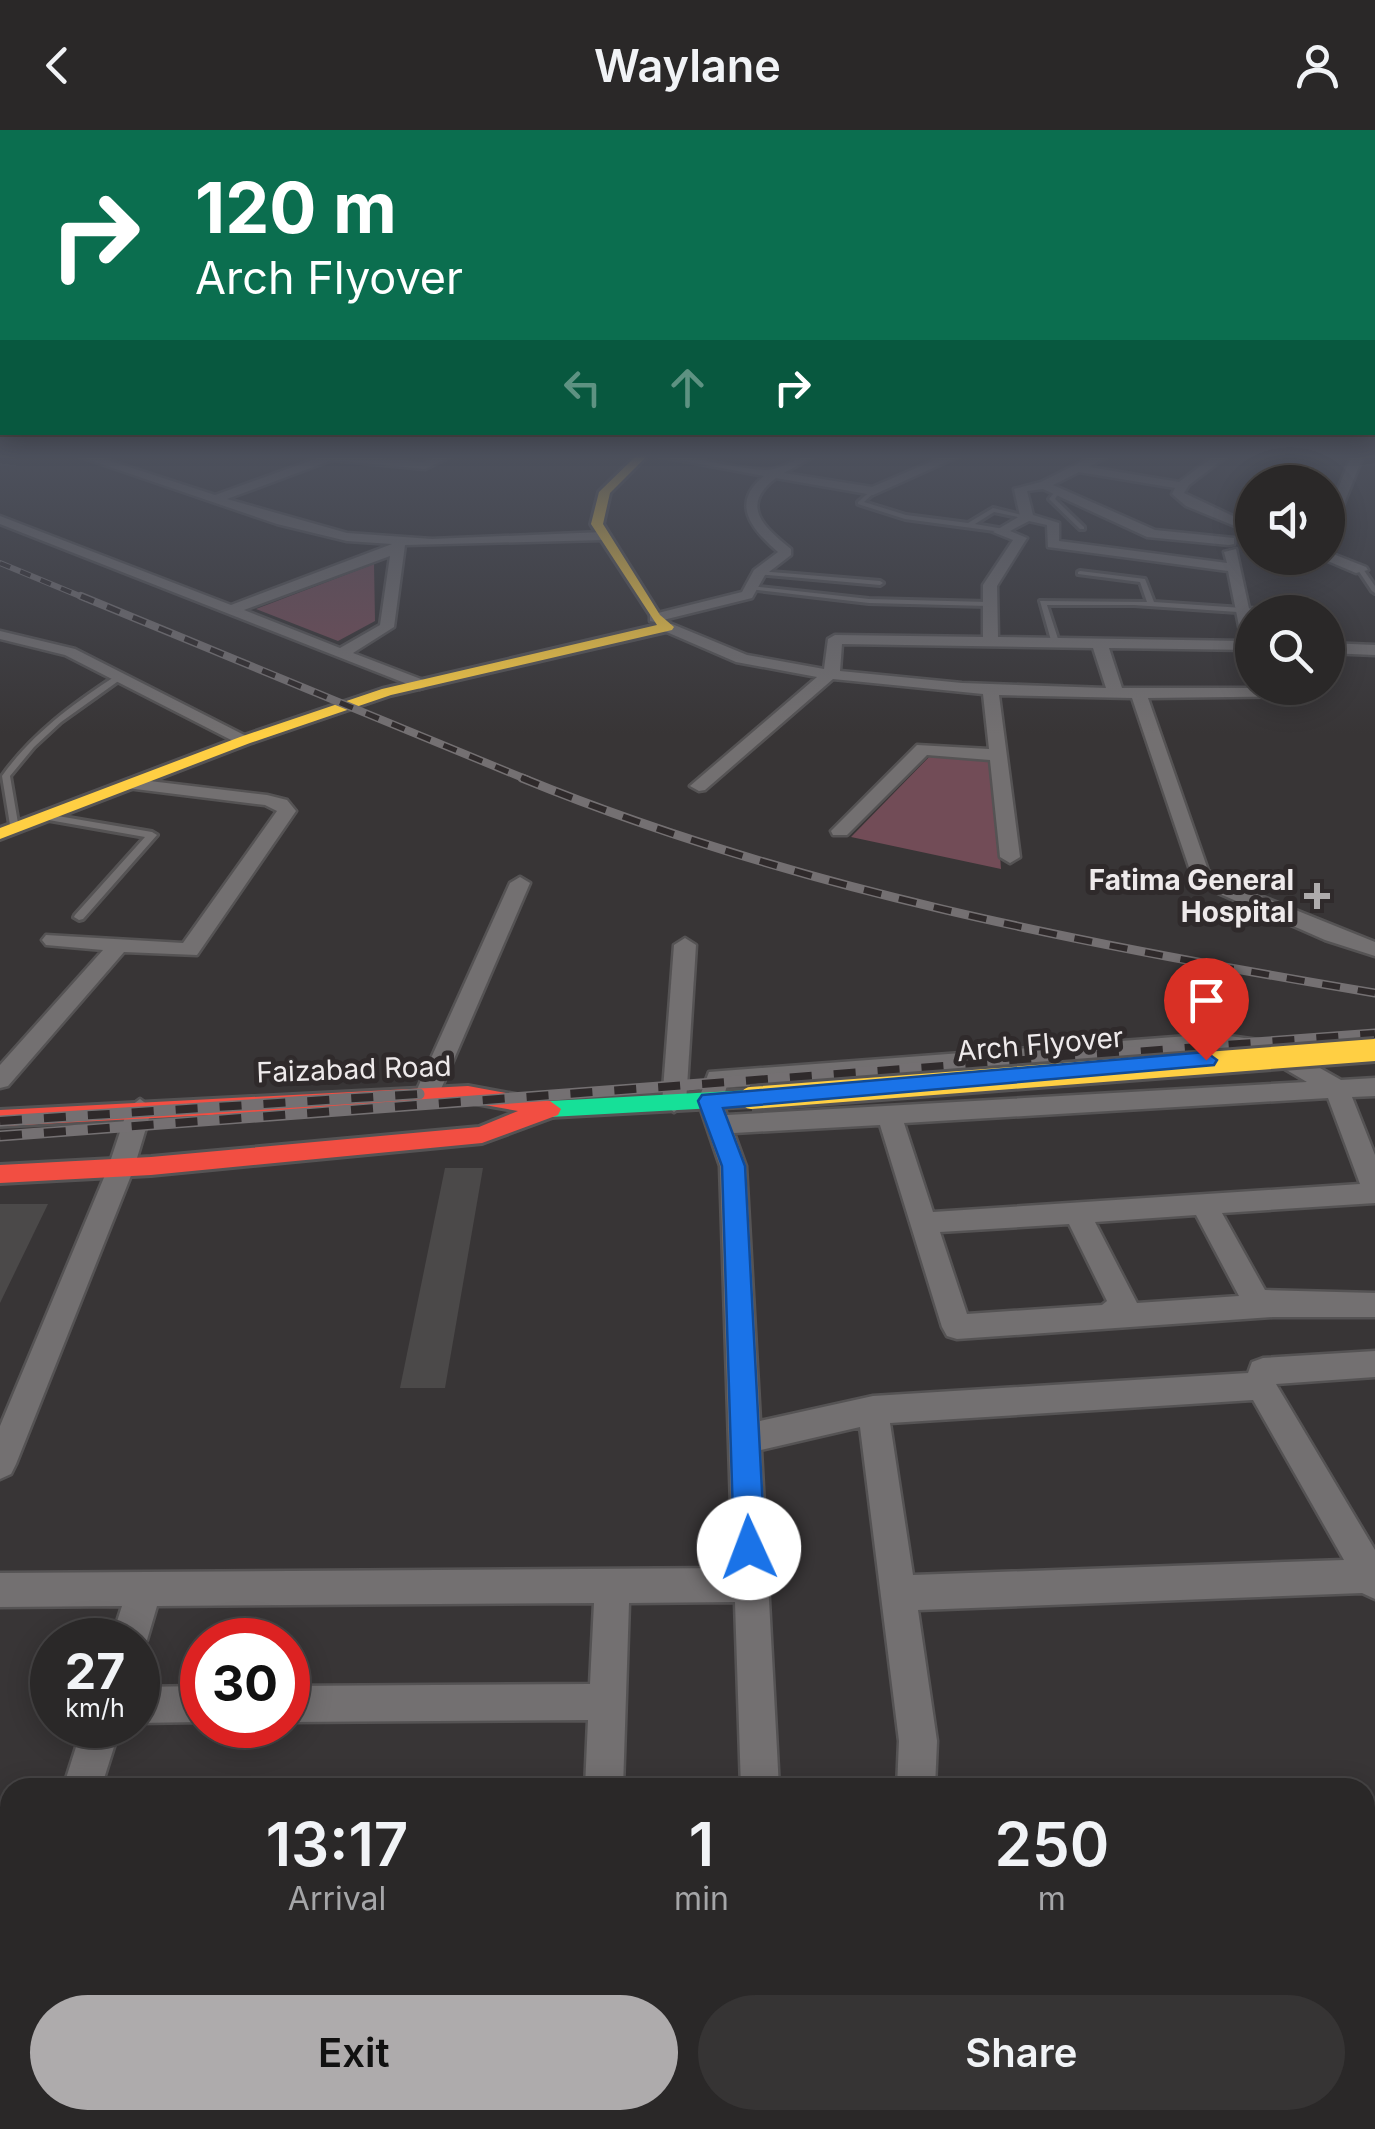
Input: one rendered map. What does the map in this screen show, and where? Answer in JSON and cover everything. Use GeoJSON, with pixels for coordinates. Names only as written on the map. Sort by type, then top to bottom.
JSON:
{"type":"FeatureCollection","features":[{"type":"Feature","properties":{"kind":"main road"},"geometry":{"type":"LineString","coordinates":[[7,832],[245,740],[420,684],[661,623],[611,547]]}},
{"type":"Feature","properties":{"kind":"main road","name":"Arch Flyover"},"geometry":{"type":"LineString","coordinates":[[714,1113],[751,1098],[1375,1050]]}},
{"type":"Feature","properties":{"kind":"main road","name":"Faizabad Road"},"geometry":{"type":"LineString","coordinates":[[0,1118],[468,1094],[544,1109],[674,1103],[714,1113]]}},
{"type":"Feature","properties":{"kind":"main road"},"geometry":{"type":"LineString","coordinates":[[0,1174],[121,1168],[482,1134],[544,1109]]}},
{"type":"Feature","properties":{"kind":"street"},"geometry":{"type":"LineString","coordinates":[[70,547],[420,684]]}},
{"type":"Feature","properties":{"kind":"street"},"geometry":{"type":"LineString","coordinates":[[232,610],[393,547]]}},
{"type":"Feature","properties":{"kind":"street"},"geometry":{"type":"LineString","coordinates":[[342,653],[387,628],[399,547]]}},
{"type":"Feature","properties":{"kind":"street"},"geometry":{"type":"LineString","coordinates":[[661,623],[747,595],[758,573],[786,552],[781,547]]}},
{"type":"Feature","properties":{"kind":"street"},"geometry":{"type":"LineString","coordinates":[[991,641],[990,585],[1017,547]]}},
{"type":"Feature","properties":{"kind":"street"},"geometry":{"type":"LineString","coordinates":[[1077,547],[1234,568]]}},
{"type":"Feature","properties":{"kind":"street"},"geometry":{"type":"LineString","coordinates":[[1230,547],[1239,595]]}},
{"type":"Feature","properties":{"kind":"street"},"geometry":{"type":"LineString","coordinates":[[1345,563],[1361,570]]}},
{"type":"Feature","properties":{"kind":"street"},"geometry":{"type":"LineString","coordinates":[[661,623],[748,660],[832,672],[990,689],[1138,695],[1235,693]]}},
{"type":"Feature","properties":{"kind":"street"},"geometry":{"type":"LineString","coordinates":[[0,635],[70,652],[245,740]]}},
{"type":"Feature","properties":{"kind":"street"},"geometry":{"type":"LineString","coordinates":[[699,786],[832,672],[835,638],[1235,646]]}},
{"type":"Feature","properties":{"kind":"street"},"geometry":{"type":"LineString","coordinates":[[1098,642],[1116,694]]}},
{"type":"Feature","properties":{"kind":"street"},"geometry":{"type":"LineString","coordinates":[[1345,649],[1375,650]]}},
{"type":"Feature","properties":{"kind":"street"},"geometry":{"type":"LineString","coordinates":[[990,689],[1010,857]]}},
{"type":"Feature","properties":{"kind":"street"},"geometry":{"type":"LineString","coordinates":[[1138,695],[1199,872],[1226,889],[1375,949]]}},
{"type":"Feature","properties":{"kind":"street"},"geometry":{"type":"LineString","coordinates":[[840,831],[923,749],[998,755]]}},
{"type":"Feature","properties":{"kind":"street"},"geometry":{"type":"LineString","coordinates":[[53,940],[189,950],[287,810],[267,800],[133,784]]}},
{"type":"Feature","properties":{"kind":"street"},"geometry":{"type":"LineString","coordinates":[[426,1096],[520,883]]}},
{"type":"Feature","properties":{"kind":"street"},"geometry":{"type":"LineString","coordinates":[[6,1068],[118,946]]}},
{"type":"Feature","properties":{"kind":"street"},"geometry":{"type":"LineString","coordinates":[[674,1103],[685,946]]}},
{"type":"Feature","properties":{"kind":"street"},"geometry":{"type":"LineString","coordinates":[[760,1778],[733,1166],[714,1113],[717,1078],[1214,1042],[1266,1048],[1338,1089],[1375,1191],[924,1222]]}},
{"type":"Feature","properties":{"kind":"street"},"geometry":{"type":"LineString","coordinates":[[714,1113],[889,1115],[1375,1086]]}},
{"type":"Feature","properties":{"kind":"street"},"geometry":{"type":"LineString","coordinates":[[0,1464],[121,1168],[140,1108]]}},
{"type":"Feature","properties":{"kind":"street"},"geometry":{"type":"LineString","coordinates":[[889,1115],[957,1327],[1273,1306],[1375,1305]]}},
{"type":"Feature","properties":{"kind":"street"},"geometry":{"type":"LineString","coordinates":[[1203,1204],[1255,1299],[1273,1306]]}},
{"type":"Feature","properties":{"kind":"street"},"geometry":{"type":"LineString","coordinates":[[1077,1212],[1123,1304],[1109,1317]]}},
{"type":"Feature","properties":{"kind":"street"},"geometry":{"type":"LineString","coordinates":[[897,1593],[1374,1579],[1261,1386],[1263,1371],[1375,1364]]}},
{"type":"Feature","properties":{"kind":"street"},"geometry":{"type":"LineString","coordinates":[[745,1439],[872,1410],[1261,1386]]}},
{"type":"Feature","properties":{"kind":"street"},"geometry":{"type":"LineString","coordinates":[[872,1410],[918,1741],[916,1778]]}},
{"type":"Feature","properties":{"kind":"street"},"geometry":{"type":"LineString","coordinates":[[0,1590],[751,1585]]}},
{"type":"Feature","properties":{"kind":"street"},"geometry":{"type":"LineString","coordinates":[[604,1778],[612,1586]]}},
{"type":"Feature","properties":{"kind":"street"},"geometry":{"type":"LineString","coordinates":[[136,1618],[145,1589]]}},
{"type":"Feature","properties":{"kind":"street"},"geometry":{"type":"LineString","coordinates":[[310,1704],[608,1702]]}},
{"type":"Feature","properties":{"kind":"street"},"geometry":{"type":"LineString","coordinates":[[85,1778],[95,1748]]}},
{"type":"Feature","properties":{"kind":"lane"},"geometry":{"type":"LineString","coordinates":[[1361,570],[1374,592]]}},
{"type":"Feature","properties":{"kind":"lane"},"geometry":{"type":"LineString","coordinates":[[758,573],[880,583]]}},
{"type":"Feature","properties":{"kind":"lane"},"geometry":{"type":"LineString","coordinates":[[1080,573],[1143,580],[1151,604]]}},
{"type":"Feature","properties":{"kind":"lane"},"geometry":{"type":"LineString","coordinates":[[750,588],[870,601],[988,604]]}},
{"type":"Feature","properties":{"kind":"lane"},"geometry":{"type":"LineString","coordinates":[[1055,642],[1044,604],[1151,604],[1235,610]]}},
{"type":"Feature","properties":{"kind":"lane"},"geometry":{"type":"LineString","coordinates":[[7,832],[6,776],[32,740],[71,708],[120,678]]}},
{"type":"Feature","properties":{"kind":"lane"},"geometry":{"type":"LineString","coordinates":[[46,817],[152,835],[79,916]]}},
{"type":"Feature","properties":{"kind":"shaded area"},"geometry":{"type":"Polygon","coordinates":[[[374,564],[375,621],[338,641],[256,609],[374,564]]]}},
{"type":"Feature","properties":{"kind":"shaded area"},"geometry":{"type":"Polygon","coordinates":[[[931,755],[993,760],[1001,869],[851,837],[931,755]]]}},
{"type":"Feature","properties":{"kind":"building"},"geometry":{"type":"Polygon","coordinates":[[[445,1168],[483,1168],[445,1388],[400,1388],[445,1168]]]}},
{"type":"Feature","properties":{"kind":"building"},"geometry":{"type":"Polygon","coordinates":[[[0,1204],[48,1204],[0,1303],[0,1204]]]}},
{"type":"Feature","properties":{"kind":"railway"},"geometry":{"type":"LineString","coordinates":[[0,563],[87,599]]}},
{"type":"Feature","properties":{"kind":"railway"},"geometry":{"type":"LineString","coordinates":[[81,596],[528,780]]}},
{"type":"Feature","properties":{"kind":"railway"},"geometry":{"type":"LineString","coordinates":[[522,778],[729,852],[942,909],[1158,955],[1375,993]]}},
{"type":"Feature","properties":{"kind":"railway"},"geometry":{"type":"LineString","coordinates":[[0,1136],[1375,1034]]}},
{"type":"Feature","properties":{"kind":"railway"},"geometry":{"type":"LineString","coordinates":[[0,1121],[419,1094]]}},
{"type":"Feature","properties":{"kind":"traffic: fast"},"geometry":{"type":"LineString","coordinates":[[550,1109],[751,1098]]}},
{"type":"Feature","properties":{"kind":"traffic: slow"},"geometry":{"type":"LineString","coordinates":[[611,547],[655,618],[667,627]]}},
{"type":"Feature","properties":{"kind":"traffic: slow"},"geometry":{"type":"LineString","coordinates":[[0,834],[245,740],[387,692],[667,627]]}},
{"type":"Feature","properties":{"kind":"traffic: slow"},"geometry":{"type":"LineString","coordinates":[[751,1098],[1375,1050]]}},
{"type":"Feature","properties":{"kind":"traffic: jam"},"geometry":{"type":"LineString","coordinates":[[0,1118],[468,1094],[550,1109]]}},
{"type":"Feature","properties":{"kind":"traffic: jam"},"geometry":{"type":"LineString","coordinates":[[0,1174],[151,1166],[482,1135],[544,1109]]}},
{"type":"Feature","properties":{"kind":"place","name":"Fatima General Hospital"},"geometry":{"type":"Point","coordinates":[1317,896]}},
{"type":"Feature","properties":{"kind":"route"},"geometry":{"type":"LineString","coordinates":[[749,1548],[733,1166],[710,1101],[1206,1060]]}}]}
